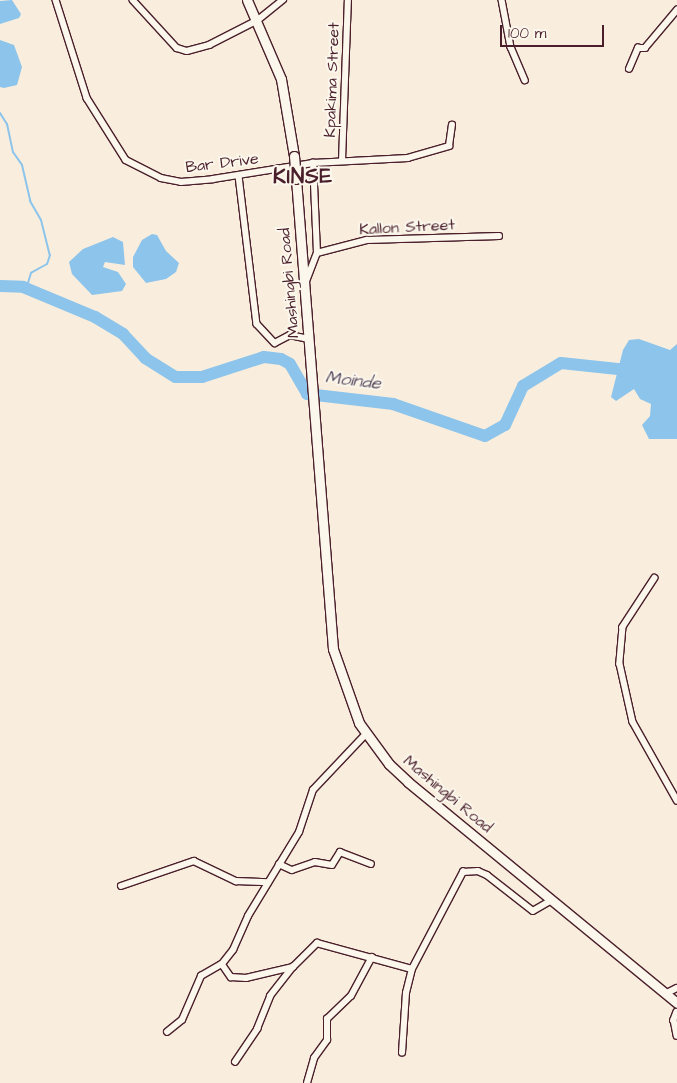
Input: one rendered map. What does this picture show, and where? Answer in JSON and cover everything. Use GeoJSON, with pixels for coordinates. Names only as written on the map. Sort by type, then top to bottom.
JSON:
{"type":"FeatureCollection","features":[{"type":"Feature","properties":{"kind":"main road"},"geometry":{"type":"LineString","coordinates":[[247,0],[258,20]]}},
{"type":"Feature","properties":{"kind":"main road","name":"Mashingbi Road"},"geometry":{"type":"LineString","coordinates":[[258,20],[284,91],[294,156],[333,649],[339,674],[366,734],[408,782],[677,1003]]}},
{"type":"Feature","properties":{"kind":"street","name":"Bar Drive"},"geometry":{"type":"LineString","coordinates":[[56,0],[87,98],[126,160],[141,170],[181,182],[239,176],[313,163],[408,158],[449,146],[452,125]]}},
{"type":"Feature","properties":{"kind":"street"},"geometry":{"type":"LineString","coordinates":[[133,0],[182,50],[208,45],[258,20],[283,0]]}},
{"type":"Feature","properties":{"kind":"street","name":"Kpakima Street"},"geometry":{"type":"LineString","coordinates":[[342,161],[348,0]]}},
{"type":"Feature","properties":{"kind":"street"},"geometry":{"type":"LineString","coordinates":[[502,0],[511,47],[525,80]]}},
{"type":"Feature","properties":{"kind":"street"},"geometry":{"type":"LineString","coordinates":[[629,69],[638,48],[645,48],[677,10]]}},
{"type":"Feature","properties":{"kind":"street"},"geometry":{"type":"LineString","coordinates":[[305,284],[317,253],[313,163]]}},
{"type":"Feature","properties":{"kind":"street"},"geometry":{"type":"LineString","coordinates":[[239,176],[257,324],[275,343],[290,335],[309,339]]}},
{"type":"Feature","properties":{"kind":"street","name":"Kallon Street"},"geometry":{"type":"LineString","coordinates":[[317,253],[367,240],[499,236]]}},
{"type":"Feature","properties":{"kind":"street"},"geometry":{"type":"LineString","coordinates":[[654,578],[623,627],[620,664],[633,722],[677,800]]}},
{"type":"Feature","properties":{"kind":"street"},"geometry":{"type":"LineString","coordinates":[[168,1032],[182,1020],[201,976],[222,964],[298,832],[313,790],[366,734]]}},
{"type":"Feature","properties":{"kind":"street"},"geometry":{"type":"LineString","coordinates":[[279,864],[292,870],[315,862],[332,865],[340,852],[372,864]]}},
{"type":"Feature","properties":{"kind":"street"},"geometry":{"type":"LineString","coordinates":[[121,886],[194,861],[236,881],[268,882]]}},
{"type":"Feature","properties":{"kind":"street"},"geometry":{"type":"LineString","coordinates":[[402,1053],[406,994],[412,968],[463,872],[487,875],[533,911],[552,900]]}},
{"type":"Feature","properties":{"kind":"street"},"geometry":{"type":"LineString","coordinates":[[235,1062],[257,1029],[270,996],[293,967],[317,943],[412,968]]}},
{"type":"Feature","properties":{"kind":"street"},"geometry":{"type":"LineString","coordinates":[[308,1083],[314,1058],[327,1040],[327,1019],[351,996],[372,957]]}},
{"type":"Feature","properties":{"kind":"street"},"geometry":{"type":"LineString","coordinates":[[222,964],[231,977],[293,967]]}},
{"type":"Feature","properties":{"kind":"street"},"geometry":{"type":"LineString","coordinates":[[667,993],[677,988]]}},
{"type":"Feature","properties":{"kind":"street"},"geometry":{"type":"LineString","coordinates":[[677,1012],[677,1036]]}},
{"type":"Feature","properties":{"kind":"water"},"geometry":{"type":"Polygon","coordinates":[[[12,0],[21,14],[19,18],[0,24],[0,1],[12,0]]]}},
{"type":"Feature","properties":{"kind":"water"},"geometry":{"type":"Polygon","coordinates":[[[0,40],[14,45],[22,67],[17,85],[4,88],[0,87],[0,40]]]}},
{"type":"Feature","properties":{"kind":"water"},"geometry":{"type":"Polygon","coordinates":[[[152,234],[157,235],[166,251],[179,263],[176,272],[166,279],[146,283],[133,267],[133,257],[142,240],[152,234]]]}},
{"type":"Feature","properties":{"kind":"water"},"geometry":{"type":"Polygon","coordinates":[[[113,237],[123,242],[125,265],[105,262],[103,267],[118,272],[126,284],[122,291],[92,295],[72,274],[69,262],[83,249],[113,237]]]}},
{"type":"Feature","properties":{"kind":"water"},"geometry":{"type":"Polygon","coordinates":[[[639,339],[670,350],[677,344],[677,439],[649,439],[642,425],[650,416],[651,404],[640,399],[634,389],[616,401],[611,397],[623,350],[629,340],[639,339]]]}},
{"type":"Feature","properties":{"kind":"waterway"},"geometry":{"type":"LineString","coordinates":[[0,113],[7,124],[13,152],[22,165],[30,201],[41,220],[50,255],[47,264],[31,273],[26,289]]}},
{"type":"Feature","properties":{"kind":"waterway","name":"Moinde"},"geometry":{"type":"LineString","coordinates":[[0,286],[23,287],[95,317],[123,334],[145,358],[176,377],[202,377],[264,357],[281,359],[290,364],[307,394],[393,404],[485,436],[505,425],[523,386],[561,363],[618,369],[634,375]]}},
{"type":"Feature","properties":{"kind":"district","name":"KINSE"},"geometry":{"type":"Point","coordinates":[303,177]}}]}
